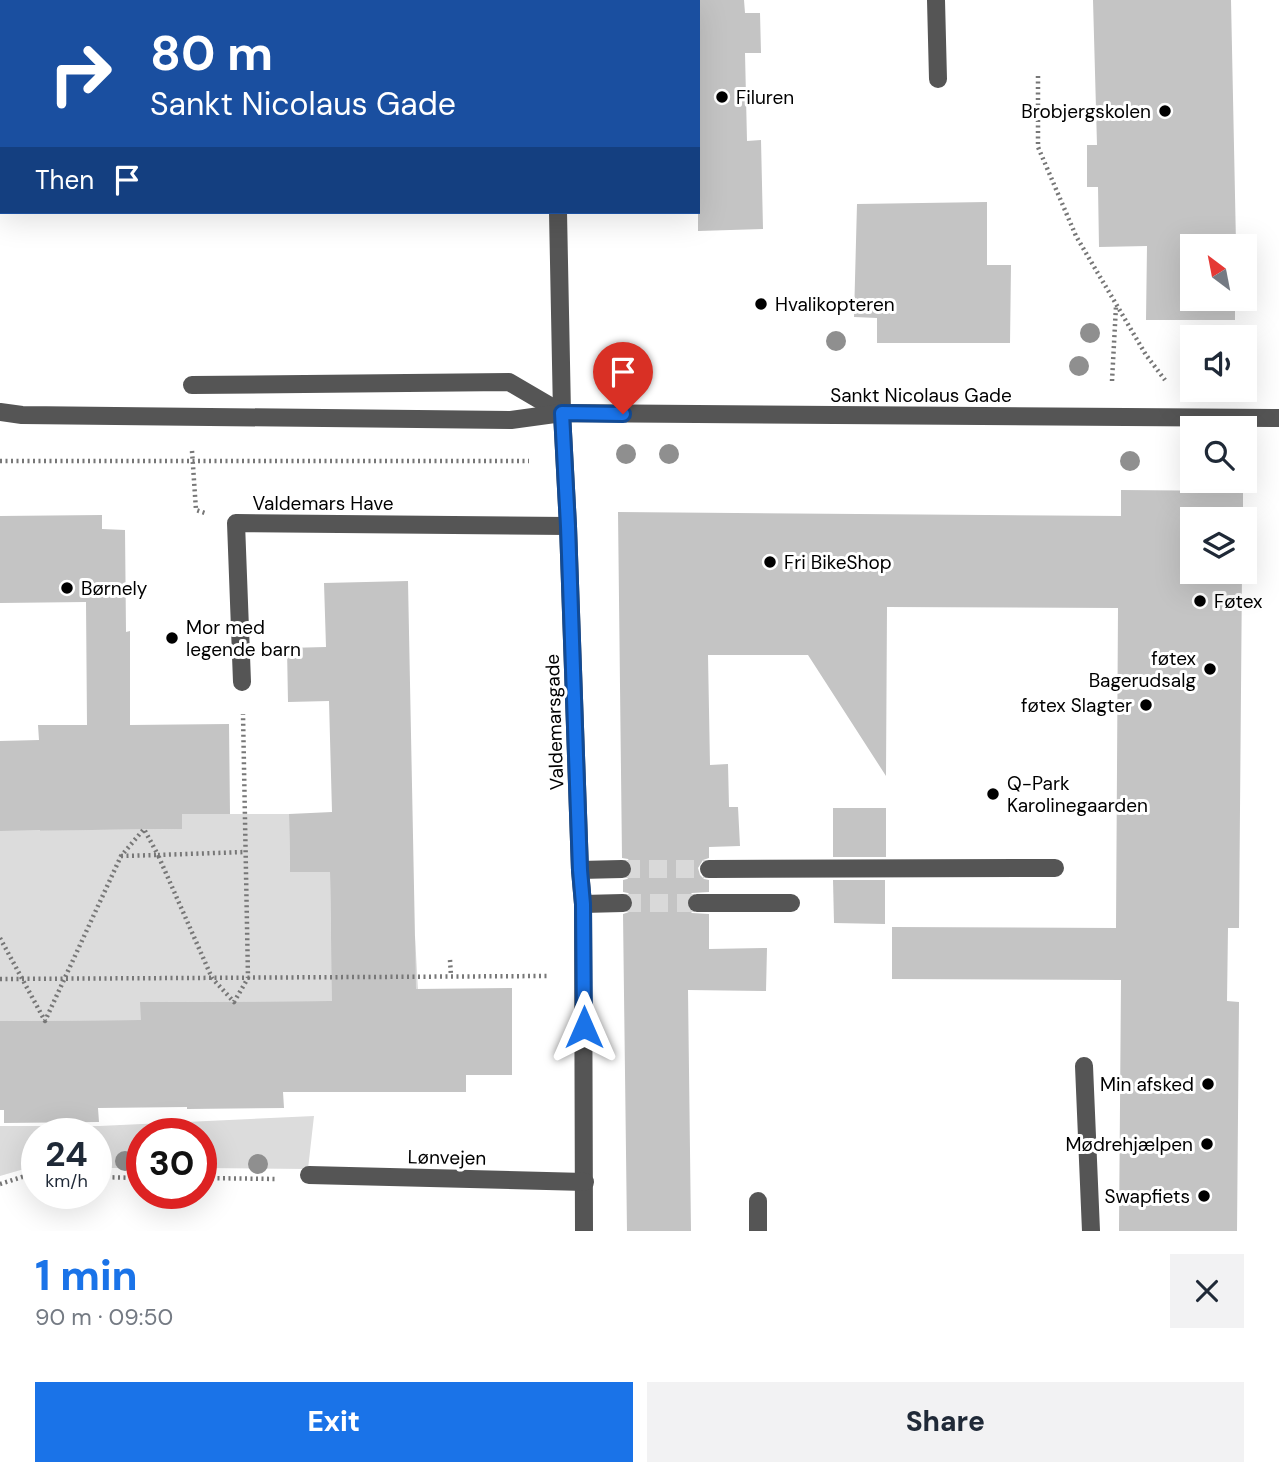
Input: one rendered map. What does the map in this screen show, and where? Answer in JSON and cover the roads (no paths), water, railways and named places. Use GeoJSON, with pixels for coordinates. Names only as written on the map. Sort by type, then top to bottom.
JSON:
{"type":"FeatureCollection","features":[{"type":"Feature","properties":{"kind":"street"},"geometry":{"type":"LineString","coordinates":[[936,0],[938,79]]}},
{"type":"Feature","properties":{"kind":"street","name":"Valdemarsgade"},"geometry":{"type":"LineString","coordinates":[[558,214],[562,413],[583,904],[584,1231]]}},
{"type":"Feature","properties":{"kind":"street"},"geometry":{"type":"LineString","coordinates":[[192,385],[509,382],[562,413]]}},
{"type":"Feature","properties":{"kind":"street","name":"Sankt Nicolaus Gade"},"geometry":{"type":"LineString","coordinates":[[0,412],[22,415],[511,420],[562,413],[1279,418]]}},
{"type":"Feature","properties":{"kind":"street","name":"Valdemars Have"},"geometry":{"type":"LineString","coordinates":[[242,682],[236,523],[568,526]]}},
{"type":"Feature","properties":{"kind":"street"},"geometry":{"type":"LineString","coordinates":[[709,869],[1055,868]]}},
{"type":"Feature","properties":{"kind":"street"},"geometry":{"type":"LineString","coordinates":[[580,870],[622,869]]}},
{"type":"Feature","properties":{"kind":"street"},"geometry":{"type":"LineString","coordinates":[[583,904],[623,903]]}},
{"type":"Feature","properties":{"kind":"street"},"geometry":{"type":"LineString","coordinates":[[697,903],[792,903]]}},
{"type":"Feature","properties":{"kind":"street"},"geometry":{"type":"LineString","coordinates":[[1084,1066],[1091,1231]]}},
{"type":"Feature","properties":{"kind":"street","name":"Lønvejen"},"geometry":{"type":"LineString","coordinates":[[309,1175],[585,1182]]}},
{"type":"Feature","properties":{"kind":"street"},"geometry":{"type":"LineString","coordinates":[[758,1201],[758,1231]]}},
{"type":"Feature","properties":{"kind":"tunnel"},"geometry":{"type":"LineString","coordinates":[[622,869],[709,869]]}},
{"type":"Feature","properties":{"kind":"tunnel"},"geometry":{"type":"LineString","coordinates":[[623,903],[697,903]]}},
{"type":"Feature","properties":{"kind":"place","name":"Filuren"},"geometry":{"type":"Point","coordinates":[722,97]}},
{"type":"Feature","properties":{"kind":"place","name":"Brobjergskolen"},"geometry":{"type":"Point","coordinates":[1165,111]}},
{"type":"Feature","properties":{"kind":"place","name":"Hvalikopteren"},"geometry":{"type":"Point","coordinates":[761,304]}},
{"type":"Feature","properties":{"kind":"place","name":"Fri BikeShop"},"geometry":{"type":"Point","coordinates":[770,562]}},
{"type":"Feature","properties":{"kind":"place","name":"Børnely"},"geometry":{"type":"Point","coordinates":[67,588]}},
{"type":"Feature","properties":{"kind":"place","name":"Føtex"},"geometry":{"type":"Point","coordinates":[1200,601]}},
{"type":"Feature","properties":{"kind":"place","name":"Mor med legende barn"},"geometry":{"type":"Point","coordinates":[172,638]}},
{"type":"Feature","properties":{"kind":"place","name":"føtex Bagerudsalg"},"geometry":{"type":"Point","coordinates":[1210,669]}},
{"type":"Feature","properties":{"kind":"place","name":"føtex Slagter"},"geometry":{"type":"Point","coordinates":[1146,705]}},
{"type":"Feature","properties":{"kind":"place","name":"Q-Park Karolinegaarden"},"geometry":{"type":"Point","coordinates":[993,794]}},
{"type":"Feature","properties":{"kind":"place","name":"Min afsked"},"geometry":{"type":"Point","coordinates":[1208,1084]}},
{"type":"Feature","properties":{"kind":"place","name":"Mødrehjælpen"},"geometry":{"type":"Point","coordinates":[1207,1144]}},
{"type":"Feature","properties":{"kind":"place","name":"Swapfiets"},"geometry":{"type":"Point","coordinates":[1204,1196]}}]}
